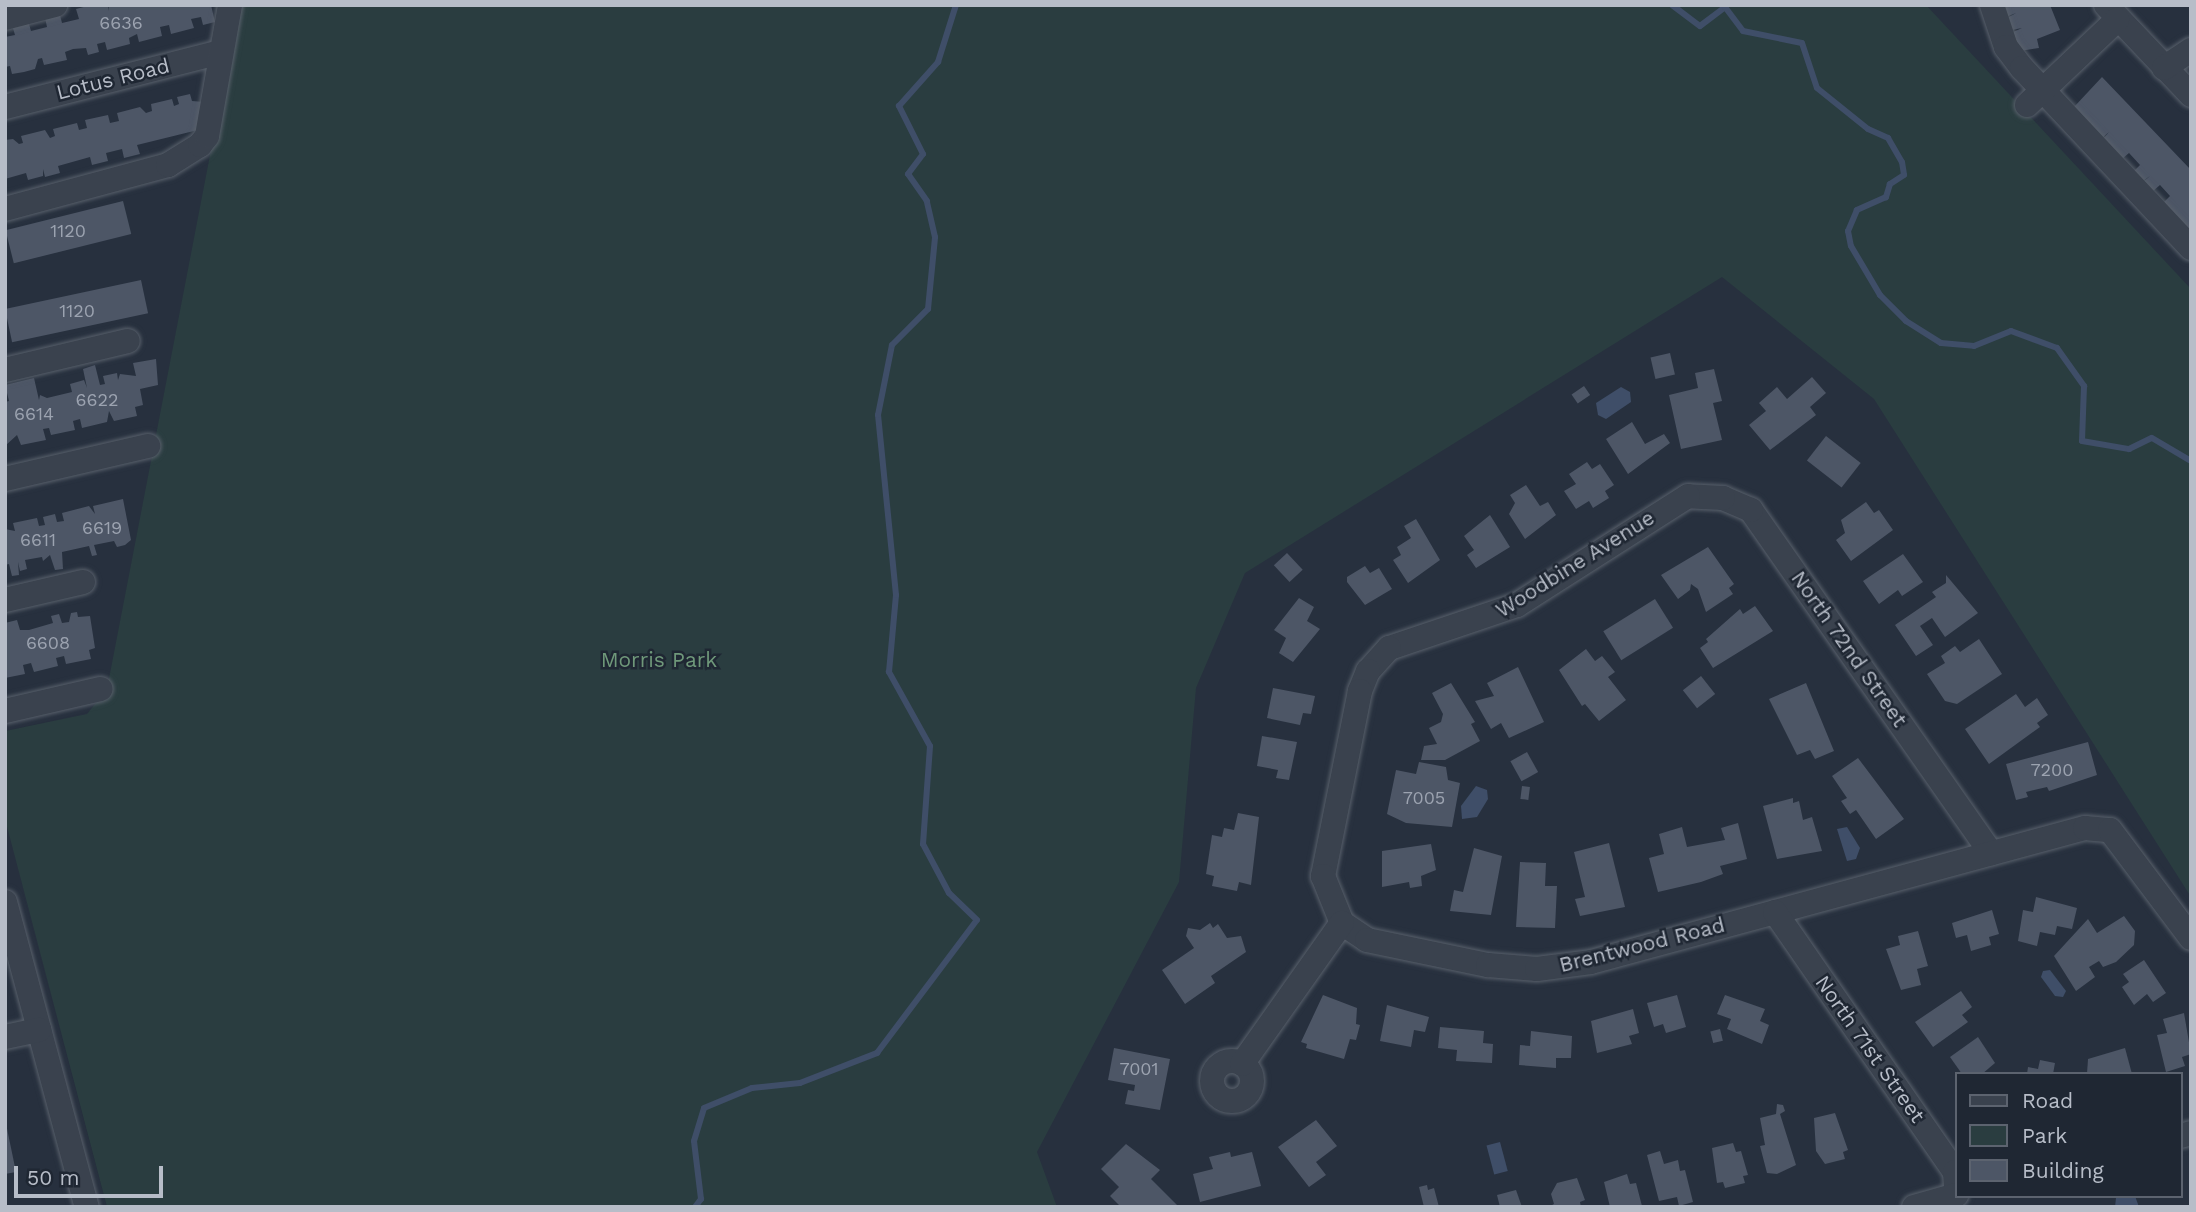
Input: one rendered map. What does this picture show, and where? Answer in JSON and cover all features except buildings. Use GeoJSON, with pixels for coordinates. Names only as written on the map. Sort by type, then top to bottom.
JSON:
{"type":"FeatureCollection","features":[{"type":"Feature","properties":{"kind":"street"},"geometry":{"type":"LineString","coordinates":[[5,18],[55,5]]}},
{"type":"Feature","properties":{"kind":"street"},"geometry":{"type":"LineString","coordinates":[[5,209],[168,165],[200,145],[207,136],[230,5]]}},
{"type":"Feature","properties":{"kind":"street"},"geometry":{"type":"LineString","coordinates":[[1992,5],[2006,47],[2034,96],[2191,248]]}},
{"type":"Feature","properties":{"kind":"street"},"geometry":{"type":"LineString","coordinates":[[2034,96],[2112,13],[2191,95]]}},
{"type":"Feature","properties":{"kind":"street"},"geometry":{"type":"LineString","coordinates":[[2164,68],[2191,50]]}},
{"type":"Feature","properties":{"kind":"street","name":"Lotus Road"},"geometry":{"type":"LineString","coordinates":[[5,107],[221,52]]}},
{"type":"Feature","properties":{"kind":"street"},"geometry":{"type":"LineString","coordinates":[[5,370],[128,341]]}},
{"type":"Feature","properties":{"kind":"street"},"geometry":{"type":"LineString","coordinates":[[5,479],[148,446]]}},
{"type":"Feature","properties":{"kind":"street","name":"North 72nd Street"},"geometry":{"type":"LineString","coordinates":[[1676,502],[1688,496],[1723,498],[1751,510],[1991,853]]}},
{"type":"Feature","properties":{"kind":"street","name":"Woodbine Avenue"},"geometry":{"type":"LineString","coordinates":[[1342,923],[1323,876],[1368,671],[1389,649],[1517,605],[1676,502]]}},
{"type":"Feature","properties":{"kind":"street"},"geometry":{"type":"LineString","coordinates":[[5,600],[83,582]]}},
{"type":"Feature","properties":{"kind":"street"},"geometry":{"type":"LineString","coordinates":[[5,711],[100,689]]}},
{"type":"Feature","properties":{"kind":"street","name":"Brentwood Road"},"geometry":{"type":"LineString","coordinates":[[1342,923],[1367,940],[1488,965],[1537,969],[1591,962],[2085,828],[2110,830],[2191,938]]}},
{"type":"Feature","properties":{"kind":"street"},"geometry":{"type":"LineString","coordinates":[[5,902],[87,1207]]}},
{"type":"Feature","properties":{"kind":"street","name":"North 71st Street"},"geometry":{"type":"LineString","coordinates":[[1775,912],[1954,1171]]}},
{"type":"Feature","properties":{"kind":"street"},"geometry":{"type":"LineString","coordinates":[[1242,1064],[1342,923]]}},
{"type":"Feature","properties":{"kind":"street"},"geometry":{"type":"LineString","coordinates":[[5,1037],[39,1030]]}},
{"type":"Feature","properties":{"kind":"street"},"geometry":{"type":"LineString","coordinates":[[1914,1207],[1954,1197]]}},
{"type":"Feature","properties":{"kind":"green space","name":"Morris Park"},"geometry":{"type":"Polygon","coordinates":[[[239,5],[1926,5],[2191,289],[2191,897],[1874,399],[1722,277],[1245,573],[1196,688],[1179,882],[1037,1152],[1057,1207],[107,1207],[5,819],[5,731],[87,714],[107,689],[239,5]]]}},
{"type":"Feature","properties":{"kind":"water"},"geometry":{"type":"Polygon","coordinates":[[[1621,387],[1630,392],[1631,402],[1606,419],[1598,415],[1596,403],[1621,387]]]}},
{"type":"Feature","properties":{"kind":"water"},"geometry":{"type":"Polygon","coordinates":[[[1476,786],[1487,790],[1488,799],[1477,817],[1462,819],[1461,806],[1476,786]]]}},
{"type":"Feature","properties":{"kind":"water"},"geometry":{"type":"Polygon","coordinates":[[[1847,827],[1860,848],[1856,859],[1847,861],[1837,829],[1847,827]]]}},
{"type":"Feature","properties":{"kind":"water"},"geometry":{"type":"Polygon","coordinates":[[[2050,970],[2066,991],[2063,997],[2055,996],[2041,977],[2043,971],[2050,970]]]}},
{"type":"Feature","properties":{"kind":"water"},"geometry":{"type":"Polygon","coordinates":[[[1500,1142],[1508,1171],[1494,1175],[1486,1146],[1500,1142]]]}},
{"type":"Feature","properties":{"kind":"water"},"geometry":{"type":"Polygon","coordinates":[[[2116,1198],[2136,1198],[2139,1207],[2115,1207],[2116,1198]]]}},
{"type":"Feature","properties":{"kind":"waterway"},"geometry":{"type":"LineString","coordinates":[[695,1207],[701,1199],[694,1141],[704,1108],[752,1088],[800,1083],[877,1053],[977,920],[949,893],[923,844],[930,746],[889,672],[896,595],[878,415],[892,345],[928,309],[935,237],[927,201],[908,174],[923,154],[899,106],[938,62],[956,5]]}},
{"type":"Feature","properties":{"kind":"waterway"},"geometry":{"type":"LineString","coordinates":[[1672,5],[1700,26],[1725,7],[1743,31],[1802,43],[1817,88],[1868,129],[1888,138],[1902,162],[1904,175],[1890,184],[1886,197],[1857,210],[1848,231],[1851,246],[1880,295],[1906,321],[1941,343],[1974,346],[2011,331],[2057,348],[2084,386],[2082,441],[2129,449],[2152,438],[2191,461]]}}]}
